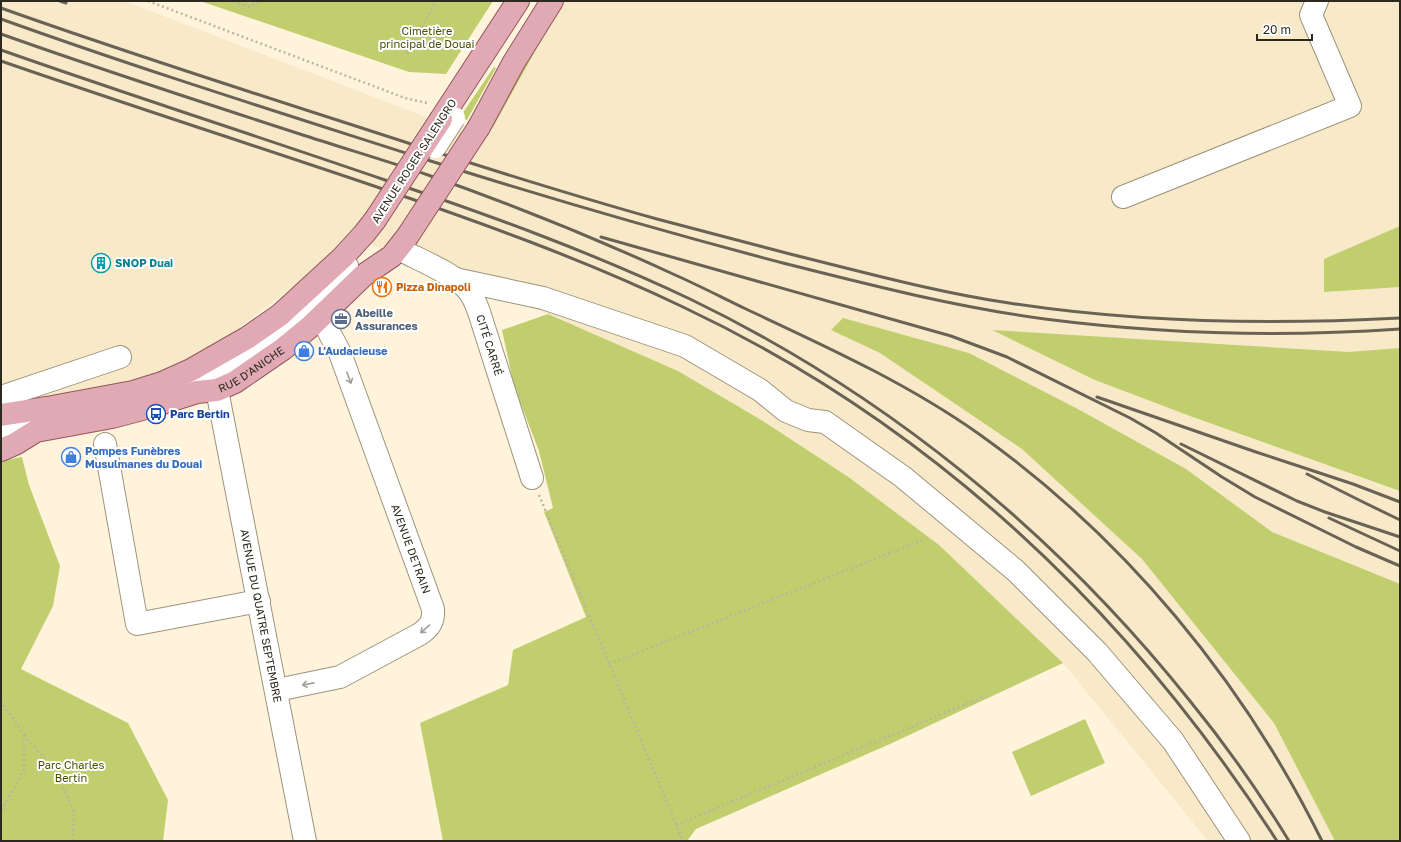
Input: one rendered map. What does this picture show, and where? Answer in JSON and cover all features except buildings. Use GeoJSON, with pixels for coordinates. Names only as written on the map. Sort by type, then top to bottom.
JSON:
{"type":"FeatureCollection","features":[{"type":"Feature","properties":{"kind":"main road","name":"AVENUE ROGER SALENGRO"},"geometry":{"type":"LineString","coordinates":[[1,415],[133,392],[162,383],[191,370],[247,338],[272,321],[291,306],[342,258],[364,234],[393,233],[459,119],[518,1]]}},
{"type":"Feature","properties":{"kind":"main road"},"geometry":{"type":"LineString","coordinates":[[459,119],[525,43],[552,1]]}},
{"type":"Feature","properties":{"kind":"main road","name":"RUE D'ANICHE"},"geometry":{"type":"LineString","coordinates":[[1,450],[15,444],[36,431],[112,417],[150,407],[235,382],[251,372],[292,342],[321,317],[364,275],[387,261],[393,233],[459,119]]}},
{"type":"Feature","properties":{"kind":"street"},"geometry":{"type":"LineString","coordinates":[[459,119],[530,1]]}},
{"type":"Feature","properties":{"kind":"street"},"geometry":{"type":"LineString","coordinates":[[459,119],[511,51],[542,1]]}},
{"type":"Feature","properties":{"kind":"street"},"geometry":{"type":"LineString","coordinates":[[1122,197],[1350,106],[1311,15],[1317,1]]}},
{"type":"Feature","properties":{"kind":"street"},"geometry":{"type":"LineString","coordinates":[[207,391],[291,332],[352,275],[382,252],[391,243],[393,233]]}},
{"type":"Feature","properties":{"kind":"street"},"geometry":{"type":"LineString","coordinates":[[1,430],[53,417],[114,407],[146,398],[192,382],[226,365],[272,335],[321,293],[361,252],[393,233]]}},
{"type":"Feature","properties":{"kind":"street","name":"CITÉ CARRÉ"},"geometry":{"type":"LineString","coordinates":[[393,233],[455,279],[466,288],[471,295],[479,312],[532,478]]}},
{"type":"Feature","properties":{"kind":"street"},"geometry":{"type":"LineString","coordinates":[[455,279],[543,298],[684,346],[760,390],[786,411],[808,420],[825,422],[903,477],[1016,571],[1097,652],[1173,741],[1239,841]]}},
{"type":"Feature","properties":{"kind":"street","name":"AVENUE DETRAIN"},"geometry":{"type":"LineString","coordinates":[[276,690],[340,678],[420,634],[431,623],[434,616],[433,609],[340,353],[321,317]]}},
{"type":"Feature","properties":{"kind":"street"},"geometry":{"type":"LineString","coordinates":[[1,398],[120,357]]}},
{"type":"Feature","properties":{"kind":"street","name":"AVENUE DU QUATRE SEPTEMBRE"},"geometry":{"type":"LineString","coordinates":[[207,391],[259,601],[305,841]]}},
{"type":"Feature","properties":{"kind":"street"},"geometry":{"type":"LineString","coordinates":[[1,440],[36,431]]}},
{"type":"Feature","properties":{"kind":"street"},"geometry":{"type":"LineString","coordinates":[[105,444],[137,624],[259,601]]}},
{"type":"Feature","properties":{"kind":"path"},"geometry":{"type":"LineString","coordinates":[[148,1],[459,119]]}},
{"type":"Feature","properties":{"kind":"path"},"geometry":{"type":"LineString","coordinates":[[234,1],[250,7],[260,1]]}},
{"type":"Feature","properties":{"kind":"path"},"geometry":{"type":"LineString","coordinates":[[407,54],[436,1]]}},
{"type":"Feature","properties":{"kind":"path"},"geometry":{"type":"LineString","coordinates":[[532,478],[683,841]]}},
{"type":"Feature","properties":{"kind":"path"},"geometry":{"type":"LineString","coordinates":[[609,664],[923,540]]}},
{"type":"Feature","properties":{"kind":"path"},"geometry":{"type":"LineString","coordinates":[[676,825],[983,697]]}},
{"type":"Feature","properties":{"kind":"path"},"geometry":{"type":"LineString","coordinates":[[1,701],[24,735],[56,770],[74,811],[72,841]]}},
{"type":"Feature","properties":{"kind":"path"},"geometry":{"type":"LineString","coordinates":[[1,812],[24,770],[24,735]]}},
{"type":"Feature","properties":{"kind":"shaded area"},"geometry":{"type":"Polygon","coordinates":[[[1,1],[125,1],[483,139],[543,1],[1400,1],[1400,841],[1208,841],[1063,663],[847,476],[763,421],[678,371],[548,314],[355,238],[216,346],[137,384],[1,407],[1,1]]]}},
{"type":"Feature","properties":{"kind":"green space","name":"Cimetière principal de Douai"},"geometry":{"type":"Polygon","coordinates":[[[200,1],[493,1],[446,74],[409,72],[200,1]]]}},
{"type":"Feature","properties":{"kind":"green space"},"geometry":{"type":"Polygon","coordinates":[[[548,28],[493,127],[490,126],[516,79],[548,28]]]}},
{"type":"Feature","properties":{"kind":"green space"},"geometry":{"type":"Polygon","coordinates":[[[494,67],[496,68],[467,120],[460,117],[494,67]]]}},
{"type":"Feature","properties":{"kind":"green space"},"geometry":{"type":"Polygon","coordinates":[[[1400,226],[1400,287],[1324,292],[1324,259],[1400,226]]]}},
{"type":"Feature","properties":{"kind":"green space"},"geometry":{"type":"Polygon","coordinates":[[[548,314],[678,371],[763,421],[847,476],[939,545],[1063,663],[890,744],[696,829],[687,841],[443,841],[420,723],[508,685],[513,650],[586,617],[544,512],[553,508],[539,451],[514,386],[502,330],[548,314]]]}},
{"type":"Feature","properties":{"kind":"green space"},"geometry":{"type":"Polygon","coordinates":[[[843,318],[969,353],[1076,408],[1186,469],[1272,532],[1400,584],[1400,841],[1335,841],[1274,723],[1142,559],[1022,449],[880,353],[831,330],[843,318]]]}},
{"type":"Feature","properties":{"kind":"green space"},"geometry":{"type":"Polygon","coordinates":[[[992,330],[1349,352],[1400,348],[1400,491],[1190,416],[1095,380],[992,330]]]}},
{"type":"Feature","properties":{"kind":"green space","name":"Parc Charles Bertin"},"geometry":{"type":"Polygon","coordinates":[[[22,457],[29,485],[60,566],[53,606],[21,669],[128,723],[168,800],[163,841],[1,841],[1,461],[22,457]]]}},
{"type":"Feature","properties":{"kind":"green space"},"geometry":{"type":"Polygon","coordinates":[[[1085,719],[1105,763],[1031,796],[1012,752],[1085,719]]]}},
{"type":"Feature","properties":{"kind":"railway"},"geometry":{"type":"LineString","coordinates":[[60,1],[66,3]]}},
{"type":"Feature","properties":{"kind":"railway"},"geometry":{"type":"LineString","coordinates":[[1,8],[207,78],[444,155],[565,192],[690,228],[872,275],[926,287],[1009,303],[1106,315],[1204,321],[1253,322],[1400,318]]}},
{"type":"Feature","properties":{"kind":"railway"},"geometry":{"type":"LineString","coordinates":[[1,19],[211,90],[511,186],[737,251],[913,295],[1045,319],[1133,328],[1222,333],[1311,333],[1400,329]]}},
{"type":"Feature","properties":{"kind":"railway"},"geometry":{"type":"LineString","coordinates":[[1,34],[153,86],[428,175],[521,209],[613,247],[691,282],[835,351],[923,398],[979,434],[1032,475],[1083,519],[1131,566],[1176,616],[1217,669],[1256,725],[1291,782],[1322,841]]}},
{"type":"Feature","properties":{"kind":"railway"},"geometry":{"type":"LineString","coordinates":[[1,50],[424,193],[577,250],[690,299],[762,336],[831,378],[898,423],[962,472],[1024,524],[1082,580],[1138,639],[1190,701],[1242,769],[1289,841]]}},
{"type":"Feature","properties":{"kind":"railway"},"geometry":{"type":"LineString","coordinates":[[1,61],[453,213],[530,242],[645,289],[774,354],[860,407],[941,467],[1018,532],[1089,602],[1157,677],[1219,757],[1277,841]]}},
{"type":"Feature","properties":{"kind":"railway"},"geometry":{"type":"LineString","coordinates":[[601,237],[951,336],[1007,357],[1130,418],[1156,433],[1255,497],[1356,547],[1400,566]]}},
{"type":"Feature","properties":{"kind":"railway"},"geometry":{"type":"LineString","coordinates":[[1097,397],[1353,484],[1400,502]]}},
{"type":"Feature","properties":{"kind":"railway"},"geometry":{"type":"LineString","coordinates":[[1181,444],[1297,501],[1400,537]]}},
{"type":"Feature","properties":{"kind":"railway"},"geometry":{"type":"LineString","coordinates":[[1307,474],[1400,520]]}},
{"type":"Feature","properties":{"kind":"railway"},"geometry":{"type":"LineString","coordinates":[[1329,518],[1400,551]]}},
{"type":"Feature","properties":{"kind":"place","name":"SNOP Duai"},"geometry":{"type":"Point","coordinates":[101,263]}},
{"type":"Feature","properties":{"kind":"place","name":"Pizza Dinapoli"},"geometry":{"type":"Point","coordinates":[382,287]}},
{"type":"Feature","properties":{"kind":"place","name":"Abeille Assurances"},"geometry":{"type":"Point","coordinates":[341,319]}},
{"type":"Feature","properties":{"kind":"place","name":"L'Audacieuse"},"geometry":{"type":"Point","coordinates":[304,351]}},
{"type":"Feature","properties":{"kind":"place","name":"Parc Bertin"},"geometry":{"type":"Point","coordinates":[156,414]}},
{"type":"Feature","properties":{"kind":"place","name":"Pompes Funèbres Musulmanes du Douai"},"geometry":{"type":"Point","coordinates":[71,457]}}]}
